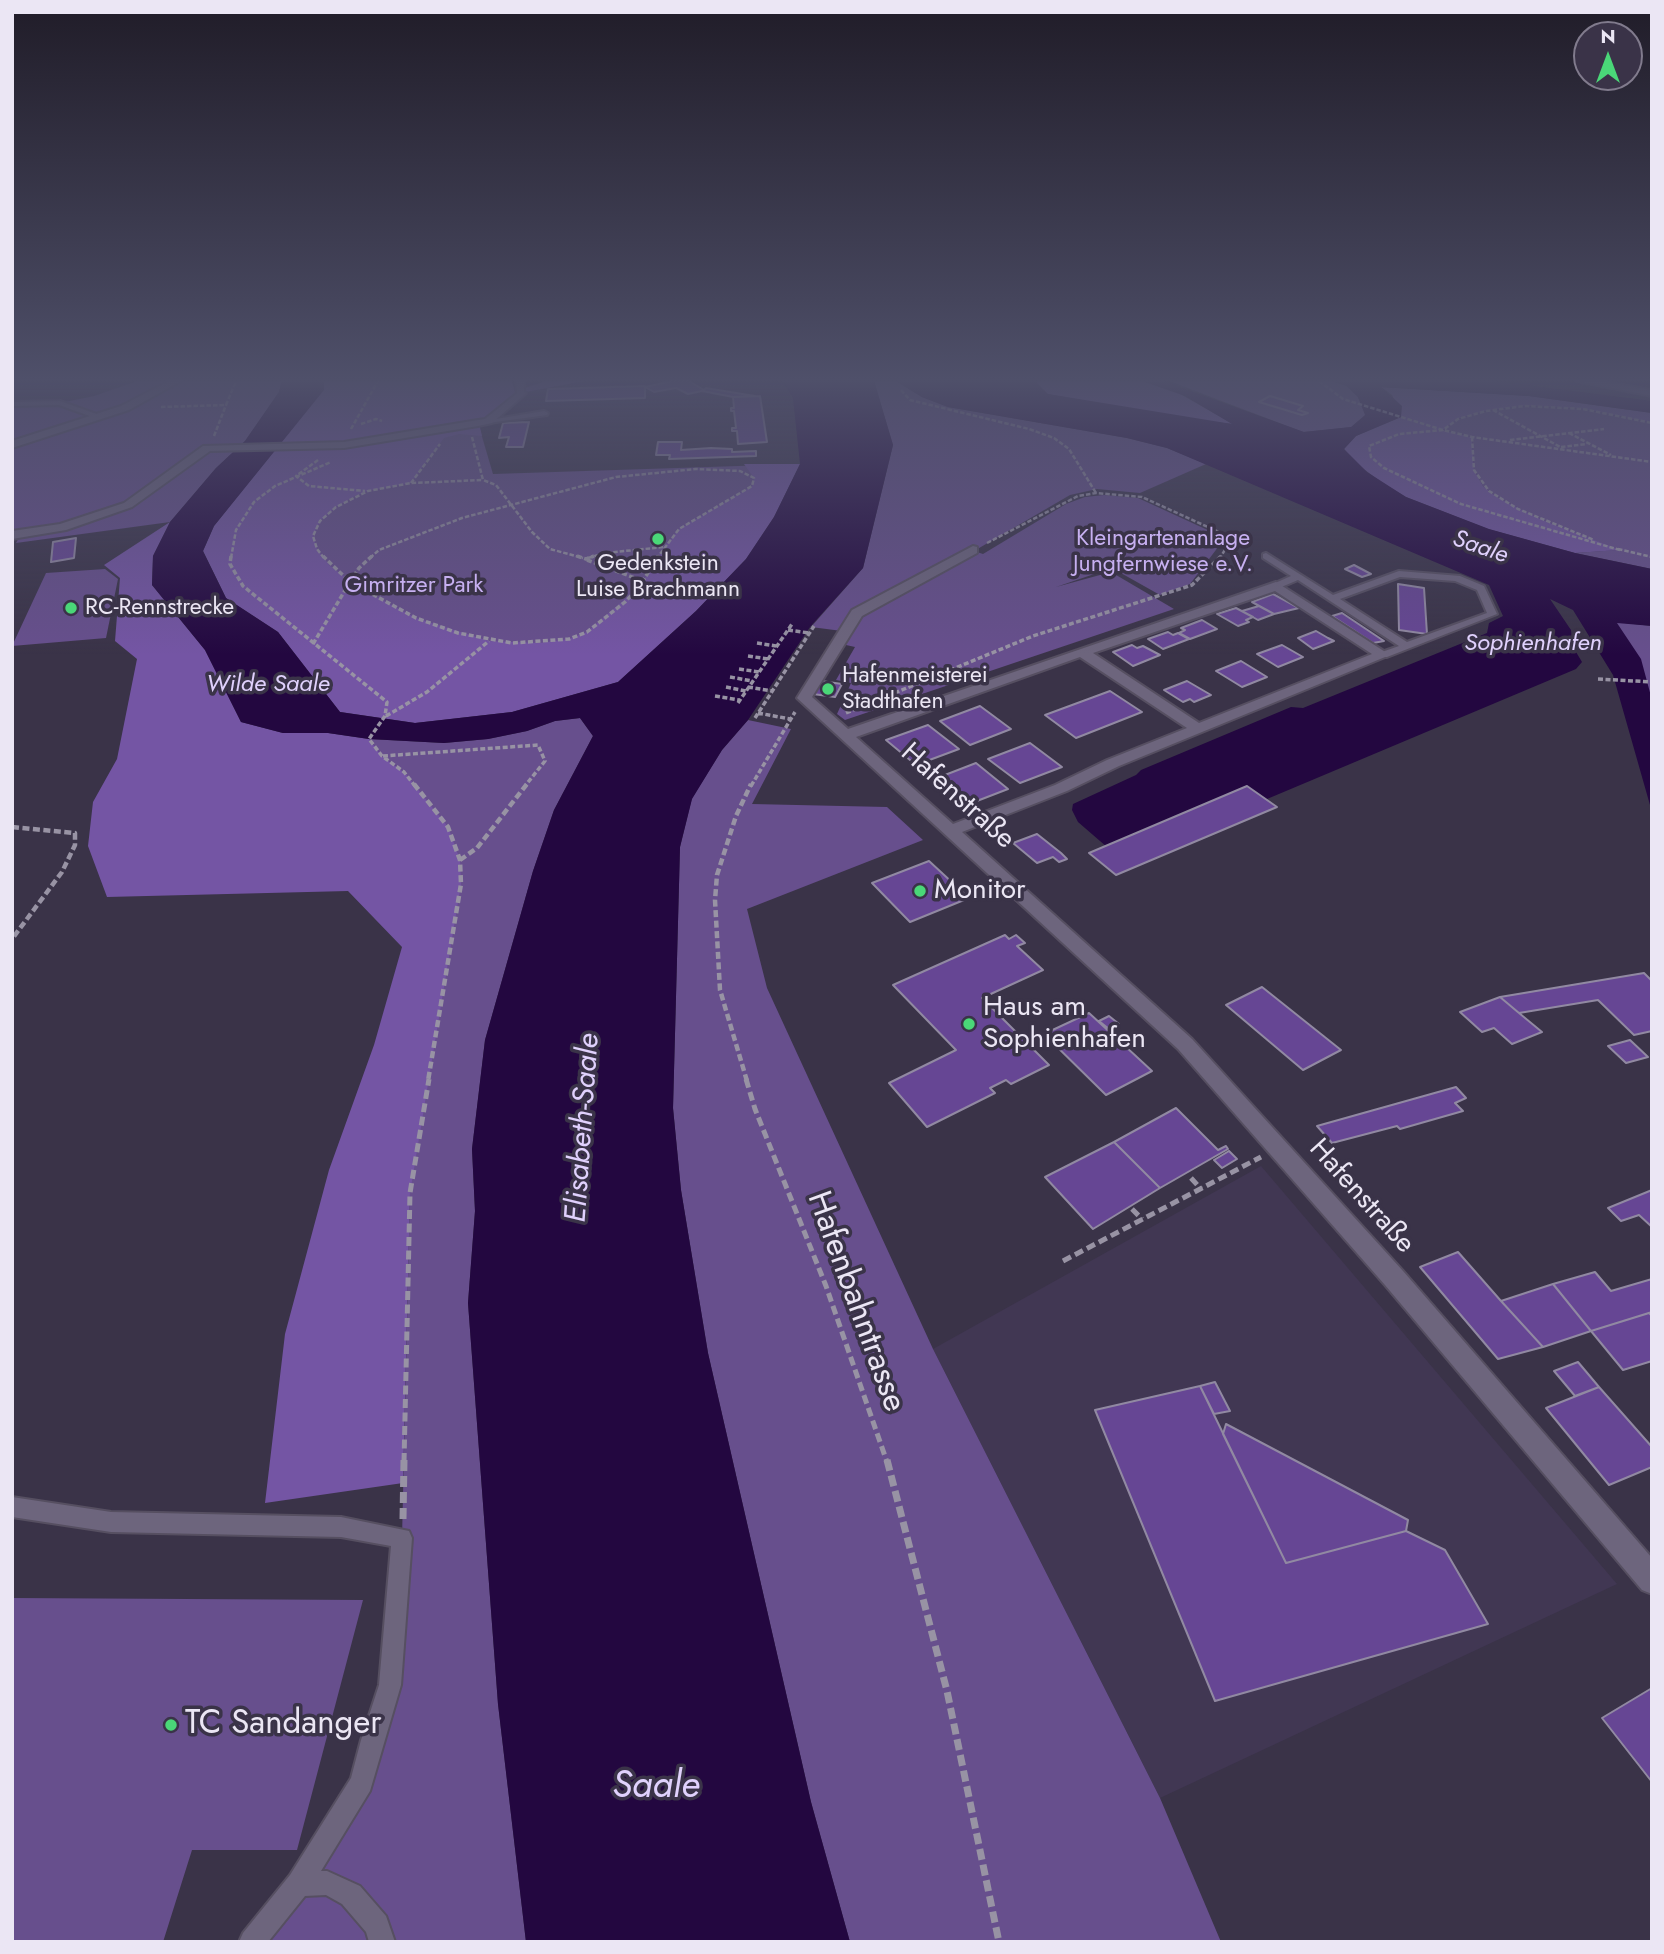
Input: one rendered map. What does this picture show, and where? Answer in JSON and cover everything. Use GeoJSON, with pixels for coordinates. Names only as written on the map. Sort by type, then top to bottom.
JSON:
{"type":"FeatureCollection","features":[{"type":"Feature","properties":{"kind":"street"},"geometry":{"type":"LineString","coordinates":[[12,535],[62,527],[128,505],[173,472]]}},
{"type":"Feature","properties":{"kind":"street"},"geometry":{"type":"LineString","coordinates":[[804,698],[857,613],[973,550]]}},
{"type":"Feature","properties":{"kind":"street"},"geometry":{"type":"LineString","coordinates":[[836,729],[1082,652],[1276,586],[1383,655]]}},
{"type":"Feature","properties":{"kind":"street"},"geometry":{"type":"LineString","coordinates":[[1082,652],[1198,729]]}},
{"type":"Feature","properties":{"kind":"street"},"geometry":{"type":"LineString","coordinates":[[949,831],[1061,788],[1113,763],[1383,655]]}},
{"type":"Feature","properties":{"kind":"street","name":"Hafenstraße"},"geometry":{"type":"LineString","coordinates":[[804,698],[1185,1044],[1394,1278],[1652,1580]]}},
{"type":"Feature","properties":{"kind":"lane"},"geometry":{"type":"LineString","coordinates":[[1266,556],[1406,646]]}},
{"type":"Feature","properties":{"kind":"lane"},"geometry":{"type":"LineString","coordinates":[[1331,599],[1399,574],[1457,578],[1481,588],[1492,614],[1383,655]]}},
{"type":"Feature","properties":{"kind":"lane"},"geometry":{"type":"LineString","coordinates":[[1276,586],[1298,577]]}},
{"type":"Feature","properties":{"kind":"lane"},"geometry":{"type":"LineString","coordinates":[[12,1507],[111,1522],[341,1527],[402,1538],[390,1685],[372,1740],[362,1783],[299,1884],[252,1942]]}},
{"type":"Feature","properties":{"kind":"lane"},"geometry":{"type":"LineString","coordinates":[[299,1884],[327,1883],[351,1895],[377,1926],[382,1942]]}},
{"type":"Feature","properties":{"kind":"path"},"geometry":{"type":"LineString","coordinates":[[305,472],[275,486],[254,502],[244,514],[236,530],[230,564],[243,586],[387,702],[385,716]]}},
{"type":"Feature","properties":{"kind":"path"},"geometry":{"type":"LineString","coordinates":[[411,483],[419,472]]}},
{"type":"Feature","properties":{"kind":"path"},"geometry":{"type":"LineString","coordinates":[[480,472],[482,480]]}},
{"type":"Feature","properties":{"kind":"path"},"geometry":{"type":"LineString","coordinates":[[313,644],[359,568],[379,551],[426,530],[511,504],[643,472]]}},
{"type":"Feature","properties":{"kind":"path"},"geometry":{"type":"LineString","coordinates":[[368,491],[336,507],[320,521],[313,536],[317,549],[330,566],[351,582],[416,618],[489,641],[540,643],[569,639],[587,632],[640,586],[664,547],[688,524],[752,486],[754,478],[740,472]]}},
{"type":"Feature","properties":{"kind":"path"},"geometry":{"type":"LineString","coordinates":[[1085,472],[1096,493]]}},
{"type":"Feature","properties":{"kind":"path"},"geometry":{"type":"LineString","coordinates":[[1392,472],[1461,504],[1652,557]]}},
{"type":"Feature","properties":{"kind":"path"},"geometry":{"type":"LineString","coordinates":[[1476,472],[1489,491],[1518,509],[1620,550]]}},
{"type":"Feature","properties":{"kind":"path"},"geometry":{"type":"LineString","coordinates":[[296,476],[309,486],[368,491],[411,483],[482,480],[496,485],[533,533],[550,549],[586,559],[643,581]]}},
{"type":"Feature","properties":{"kind":"path"},"geometry":{"type":"LineString","coordinates":[[836,729],[1033,636],[1192,585],[1225,553],[1232,538],[1142,497],[1096,493],[1078,496],[973,550]]}},
{"type":"Feature","properties":{"kind":"path"},"geometry":{"type":"LineString","coordinates":[[586,559],[605,553],[664,547]]}},
{"type":"Feature","properties":{"kind":"path"},"geometry":{"type":"LineString","coordinates":[[640,586],[702,593]]}},
{"type":"Feature","properties":{"kind":"path"},"geometry":{"type":"LineString","coordinates":[[715,696],[739,701],[792,624]]}},
{"type":"Feature","properties":{"kind":"path"},"geometry":{"type":"LineString","coordinates":[[755,718],[814,626]]}},
{"type":"Feature","properties":{"kind":"path"},"geometry":{"type":"LineString","coordinates":[[788,630],[815,637]]}},
{"type":"Feature","properties":{"kind":"path"},"geometry":{"type":"LineString","coordinates":[[402,1538],[410,1193],[461,884],[460,860],[449,827],[404,772],[382,756],[369,739],[385,716],[427,692],[489,641]]}},
{"type":"Feature","properties":{"kind":"path"},"geometry":{"type":"LineString","coordinates":[[757,643],[776,646]]}},
{"type":"Feature","properties":{"kind":"path"},"geometry":{"type":"LineString","coordinates":[[748,656],[768,659]]}},
{"type":"Feature","properties":{"kind":"path"},"geometry":{"type":"LineString","coordinates":[[793,660],[800,661]]}},
{"type":"Feature","properties":{"kind":"path"},"geometry":{"type":"LineString","coordinates":[[738,669],[759,672]]}},
{"type":"Feature","properties":{"kind":"path"},"geometry":{"type":"LineString","coordinates":[[730,677],[752,681]]}},
{"type":"Feature","properties":{"kind":"path"},"geometry":{"type":"LineString","coordinates":[[1598,679],[1652,682]]}},
{"type":"Feature","properties":{"kind":"path"},"geometry":{"type":"LineString","coordinates":[[777,684],[784,685]]}},
{"type":"Feature","properties":{"kind":"path"},"geometry":{"type":"LineString","coordinates":[[726,687],[772,691]]}},
{"type":"Feature","properties":{"kind":"path","name":"Hafenbahntrasse"},"geometry":{"type":"LineString","coordinates":[[804,698],[761,765],[736,816],[717,875],[715,900],[720,990],[755,1109],[826,1286],[885,1453],[947,1691],[999,1942]]}},
{"type":"Feature","properties":{"kind":"path"},"geometry":{"type":"LineString","coordinates":[[758,713],[790,719]]}},
{"type":"Feature","properties":{"kind":"path"},"geometry":{"type":"LineString","coordinates":[[382,756],[538,745],[545,761],[477,848],[460,860]]}},
{"type":"Feature","properties":{"kind":"path"},"geometry":{"type":"LineString","coordinates":[[12,827],[75,833],[75,845],[62,872],[12,939]]}},
{"type":"Feature","properties":{"kind":"path"},"geometry":{"type":"LineString","coordinates":[[1063,1261],[1277,1148]]}},
{"type":"Feature","properties":{"kind":"path"},"geometry":{"type":"LineString","coordinates":[[1191,1178],[1201,1189]]}},
{"type":"Feature","properties":{"kind":"path"},"geometry":{"type":"LineString","coordinates":[[1132,1209],[1142,1219]]}},
{"type":"Feature","properties":{"kind":"shaded area"},"geometry":{"type":"Polygon","coordinates":[[[257,472],[419,472],[411,483],[368,491],[336,507],[320,521],[313,536],[317,549],[330,566],[363,590],[416,618],[489,641],[540,643],[569,639],[587,632],[640,586],[664,547],[679,529],[752,486],[754,478],[750,472],[796,472],[774,517],[746,559],[696,611],[618,682],[512,712],[415,723],[340,712],[278,632],[226,598],[203,551],[214,526],[257,472]]]}},
{"type":"Feature","properties":{"kind":"shaded area"},"geometry":{"type":"Polygon","coordinates":[[[1368,472],[1475,472],[1483,486],[1497,497],[1543,520],[1620,550],[1575,553],[1488,529],[1406,497],[1368,472]]]}},
{"type":"Feature","properties":{"kind":"shaded area"},"geometry":{"type":"Polygon","coordinates":[[[170,522],[153,556],[152,585],[205,650],[241,722],[283,733],[328,733],[369,739],[382,756],[404,772],[448,827],[460,860],[461,884],[410,1193],[403,1483],[265,1503],[285,1334],[329,1170],[374,1045],[402,947],[348,891],[107,897],[88,846],[93,802],[117,759],[137,659],[115,641],[120,578],[104,565],[170,522]]]}},
{"type":"Feature","properties":{"kind":"shaded area"},"geometry":{"type":"Polygon","coordinates":[[[1261,1166],[1617,1584],[1160,1798],[933,1349],[1261,1166]]]}},
{"type":"Feature","properties":{"kind":"green space"},"geometry":{"type":"Polygon","coordinates":[[[12,472],[212,472],[170,522],[16,543],[21,534],[12,535],[12,472]]]}},
{"type":"Feature","properties":{"kind":"green space","name":"Gimritzer Park"},"geometry":{"type":"Polygon","coordinates":[[[352,472],[790,472],[512,712],[214,526],[352,472]]]}},
{"type":"Feature","properties":{"kind":"green space","name":"Kleingartenanlage Jungfernwiese e.V."},"geometry":{"type":"Polygon","coordinates":[[[886,472],[1187,472],[1140,493],[1097,489],[1070,495],[974,551],[983,554],[1066,504],[1085,497],[1104,495],[1138,498],[1225,538],[1190,584],[1160,595],[1112,568],[1056,587],[1111,572],[1174,609],[845,720],[837,714],[851,683],[836,680],[855,647],[837,643],[842,631],[811,627],[863,568],[886,472]]]}},
{"type":"Feature","properties":{"kind":"green space"},"geometry":{"type":"Polygon","coordinates":[[[1475,472],[1652,472],[1652,569],[1575,553],[1618,550],[1543,520],[1497,497],[1483,486],[1475,472]]]}},
{"type":"Feature","properties":{"kind":"green space","name":"RC-Rennstrecke"},"geometry":{"type":"Polygon","coordinates":[[[105,569],[118,579],[106,638],[12,646],[46,573],[105,569]]]}},
{"type":"Feature","properties":{"kind":"green space"},"geometry":{"type":"Polygon","coordinates":[[[1616,622],[1652,626],[1652,769],[1616,622]]]}},
{"type":"Feature","properties":{"kind":"green space"},"geometry":{"type":"Polygon","coordinates":[[[580,718],[593,736],[554,810],[533,871],[485,1040],[472,1149],[475,1211],[468,1303],[498,1704],[526,1942],[265,1942],[372,1740],[402,1538],[410,1193],[404,772],[382,756],[369,739],[444,743],[488,739],[527,731],[555,721],[580,718]]]}},
{"type":"Feature","properties":{"kind":"green space"},"geometry":{"type":"Polygon","coordinates":[[[748,720],[791,729],[752,804],[887,807],[923,840],[747,909],[767,988],[933,1349],[1160,1798],[1221,1942],[850,1942],[811,1802],[708,1353],[681,1190],[673,1108],[680,847],[692,798],[722,750],[748,720]]]}},
{"type":"Feature","properties":{"kind":"green space","name":"TC Sandanger"},"geometry":{"type":"Polygon","coordinates":[[[12,1598],[363,1600],[297,1850],[192,1850],[163,1942],[12,1942],[12,1598]]]}},
{"type":"Feature","properties":{"kind":"water","name":"Saale"},"geometry":{"type":"Polygon","coordinates":[[[212,472],[258,472],[214,526],[203,551],[226,598],[278,632],[340,712],[415,723],[512,712],[618,682],[696,611],[746,559],[774,517],[796,472],[886,472],[863,568],[810,627],[748,720],[722,750],[692,799],[680,847],[673,1108],[681,1190],[708,1353],[811,1802],[850,1942],[526,1942],[498,1704],[468,1303],[475,1211],[472,1149],[485,1040],[533,871],[554,810],[593,736],[580,718],[555,721],[527,731],[488,739],[444,743],[369,739],[328,733],[283,733],[241,722],[205,650],[152,585],[153,556],[170,522],[212,472]]]}},
{"type":"Feature","properties":{"kind":"water","name":"Sophienhafen"},"geometry":{"type":"Polygon","coordinates":[[[1224,472],[1367,472],[1406,497],[1489,529],[1575,553],[1652,569],[1652,626],[1617,623],[1641,659],[1652,700],[1652,812],[1613,675],[1573,610],[1550,599],[1571,630],[1573,647],[1582,662],[1576,669],[1122,860],[1078,822],[1072,810],[1073,804],[1136,775],[1141,770],[1291,707],[1303,708],[1487,633],[1489,623],[1503,616],[1489,585],[1224,472]]]}},
{"type":"Feature","properties":{"kind":"building"},"geometry":{"type":"Polygon","coordinates":[[[76,538],[74,558],[51,562],[53,542],[76,538]]]}},
{"type":"Feature","properties":{"kind":"building"},"geometry":{"type":"Polygon","coordinates":[[[1354,565],[1371,574],[1362,577],[1345,569],[1354,565]]]}},
{"type":"Feature","properties":{"kind":"building"},"geometry":{"type":"Polygon","coordinates":[[[1398,584],[1424,588],[1427,634],[1399,630],[1398,584]]]}},
{"type":"Feature","properties":{"kind":"building"},"geometry":{"type":"Polygon","coordinates":[[[1273,594],[1299,608],[1274,614],[1252,602],[1273,594]]]}},
{"type":"Feature","properties":{"kind":"building"},"geometry":{"type":"Polygon","coordinates":[[[1259,606],[1274,614],[1258,620],[1242,611],[1259,606]]]}},
{"type":"Feature","properties":{"kind":"building"},"geometry":{"type":"Polygon","coordinates":[[[1236,608],[1253,617],[1246,620],[1249,622],[1238,626],[1217,614],[1236,608]]]}},
{"type":"Feature","properties":{"kind":"building"},"geometry":{"type":"Polygon","coordinates":[[[1342,613],[1384,641],[1373,643],[1332,616],[1342,613]]]}},
{"type":"Feature","properties":{"kind":"building"},"geometry":{"type":"Polygon","coordinates":[[[1202,620],[1217,629],[1190,639],[1179,633],[1185,630],[1181,628],[1202,620]]]}},
{"type":"Feature","properties":{"kind":"building"},"geometry":{"type":"Polygon","coordinates":[[[1316,631],[1334,641],[1313,649],[1298,638],[1316,631]]]}},
{"type":"Feature","properties":{"kind":"building"},"geometry":{"type":"Polygon","coordinates":[[[1168,632],[1173,635],[1178,633],[1189,639],[1163,649],[1148,639],[1168,632]]]}},
{"type":"Feature","properties":{"kind":"building"},"geometry":{"type":"Polygon","coordinates":[[[1132,645],[1137,648],[1143,646],[1160,655],[1133,666],[1113,652],[1132,645]]]}},
{"type":"Feature","properties":{"kind":"building"},"geometry":{"type":"Polygon","coordinates":[[[1282,645],[1303,657],[1278,667],[1257,654],[1282,645]]]}},
{"type":"Feature","properties":{"kind":"building"},"geometry":{"type":"Polygon","coordinates":[[[1241,661],[1267,677],[1242,687],[1216,671],[1241,661]]]}},
{"type":"Feature","properties":{"kind":"building","name":"Hafenmeisterei Stadthafen"},"geometry":{"type":"Polygon","coordinates":[[[821,681],[842,684],[835,697],[813,694],[821,681]]]}},
{"type":"Feature","properties":{"kind":"building"},"geometry":{"type":"Polygon","coordinates":[[[1187,681],[1211,695],[1194,702],[1190,699],[1183,702],[1164,690],[1187,681]]]}},
{"type":"Feature","properties":{"kind":"building"},"geometry":{"type":"Polygon","coordinates":[[[1110,691],[1142,712],[1076,738],[1045,715],[1110,691]]]}},
{"type":"Feature","properties":{"kind":"building"},"geometry":{"type":"Polygon","coordinates":[[[980,706],[1011,729],[970,745],[940,721],[980,706]]]}},
{"type":"Feature","properties":{"kind":"building"},"geometry":{"type":"Polygon","coordinates":[[[928,725],[959,749],[916,765],[886,740],[928,725]]]}},
{"type":"Feature","properties":{"kind":"building"},"geometry":{"type":"Polygon","coordinates":[[[1030,743],[1062,767],[1020,783],[988,759],[1030,743]]]}},
{"type":"Feature","properties":{"kind":"building"},"geometry":{"type":"Polygon","coordinates":[[[976,763],[1008,789],[964,806],[932,780],[976,763]]]}},
{"type":"Feature","properties":{"kind":"building"},"geometry":{"type":"Polygon","coordinates":[[[1247,786],[1277,807],[1116,875],[1089,853],[1247,786]]]}},
{"type":"Feature","properties":{"kind":"building"},"geometry":{"type":"Polygon","coordinates":[[[1037,834],[1067,859],[1059,862],[1053,857],[1037,863],[1013,843],[1037,834]]]}},
{"type":"Feature","properties":{"kind":"building","name":"Monitor"},"geometry":{"type":"Polygon","coordinates":[[[929,861],[969,898],[910,922],[872,883],[929,861]]]}},
{"type":"Feature","properties":{"kind":"building","name":"Haus am Sophienhafen"},"geometry":{"type":"Polygon","coordinates":[[[1005,935],[1009,939],[1016,935],[1025,943],[1017,946],[1043,970],[982,998],[1049,1065],[1011,1084],[1006,1080],[990,1088],[995,1093],[927,1127],[889,1083],[956,1050],[893,985],[1005,935]]]}},
{"type":"Feature","properties":{"kind":"building"},"geometry":{"type":"Polygon","coordinates":[[[1644,973],[1652,981],[1652,1031],[1634,1035],[1598,1000],[1519,1013],[1500,997],[1644,973]]]}},
{"type":"Feature","properties":{"kind":"building"},"geometry":{"type":"Polygon","coordinates":[[[1262,987],[1341,1050],[1303,1070],[1226,1005],[1262,987]]]}},
{"type":"Feature","properties":{"kind":"building"},"geometry":{"type":"Polygon","coordinates":[[[1500,997],[1542,1032],[1512,1044],[1494,1028],[1482,1032],[1460,1012],[1500,997]]]}},
{"type":"Feature","properties":{"kind":"building"},"geometry":{"type":"Polygon","coordinates":[[[1089,1013],[1114,1036],[1110,1038],[1121,1048],[1125,1046],[1152,1071],[1106,1095],[1044,1034],[1089,1013]]]}},
{"type":"Feature","properties":{"kind":"building"},"geometry":{"type":"Polygon","coordinates":[[[1109,1016],[1119,1024],[1109,1029],[1099,1021],[1109,1016]]]}},
{"type":"Feature","properties":{"kind":"building"},"geometry":{"type":"Polygon","coordinates":[[[1630,1040],[1648,1057],[1626,1063],[1608,1046],[1630,1040]]]}},
{"type":"Feature","properties":{"kind":"building"},"geometry":{"type":"Polygon","coordinates":[[[1456,1087],[1466,1098],[1455,1103],[1463,1111],[1400,1129],[1397,1126],[1332,1143],[1317,1126],[1456,1087]]]}},
{"type":"Feature","properties":{"kind":"building"},"geometry":{"type":"Polygon","coordinates":[[[1176,1108],[1218,1150],[1226,1146],[1228,1149],[1160,1188],[1114,1142],[1176,1108]]]}},
{"type":"Feature","properties":{"kind":"building"},"geometry":{"type":"Polygon","coordinates":[[[1114,1142],[1160,1188],[1093,1229],[1045,1177],[1114,1142]]]}},
{"type":"Feature","properties":{"kind":"building"},"geometry":{"type":"Polygon","coordinates":[[[1229,1151],[1237,1159],[1222,1168],[1214,1160],[1229,1151]]]}},
{"type":"Feature","properties":{"kind":"building"},"geometry":{"type":"Polygon","coordinates":[[[1652,1190],[1652,1227],[1639,1215],[1621,1221],[1608,1208],[1652,1190]]]}},
{"type":"Feature","properties":{"kind":"building"},"geometry":{"type":"Polygon","coordinates":[[[1458,1252],[1543,1347],[1498,1359],[1420,1267],[1458,1252]]]}},
{"type":"Feature","properties":{"kind":"building"},"geometry":{"type":"Polygon","coordinates":[[[1595,1272],[1611,1291],[1652,1279],[1652,1312],[1591,1331],[1553,1284],[1595,1272]]]}},
{"type":"Feature","properties":{"kind":"building"},"geometry":{"type":"Polygon","coordinates":[[[1553,1284],[1591,1331],[1543,1347],[1501,1301],[1553,1284]]]}},
{"type":"Feature","properties":{"kind":"building"},"geometry":{"type":"Polygon","coordinates":[[[1649,1313],[1652,1316],[1652,1361],[1623,1370],[1591,1331],[1649,1313]]]}},
{"type":"Feature","properties":{"kind":"building"},"geometry":{"type":"Polygon","coordinates":[[[1578,1362],[1599,1387],[1575,1396],[1554,1371],[1578,1362]]]}},
{"type":"Feature","properties":{"kind":"building"},"geometry":{"type":"Polygon","coordinates":[[[1215,1382],[1230,1411],[1214,1414],[1200,1386],[1215,1382]]]}},
{"type":"Feature","properties":{"kind":"building"},"geometry":{"type":"Polygon","coordinates":[[[1200,1386],[1286,1563],[1406,1531],[1445,1550],[1488,1624],[1215,1701],[1095,1410],[1200,1386]]]}},
{"type":"Feature","properties":{"kind":"building"},"geometry":{"type":"Polygon","coordinates":[[[1599,1387],[1652,1447],[1652,1467],[1609,1485],[1546,1408],[1599,1387]]]}},
{"type":"Feature","properties":{"kind":"building"},"geometry":{"type":"Polygon","coordinates":[[[1226,1424],[1408,1520],[1406,1531],[1286,1563],[1223,1434],[1226,1424]]]}},
{"type":"Feature","properties":{"kind":"building"},"geometry":{"type":"Polygon","coordinates":[[[1652,1688],[1652,1782],[1602,1718],[1652,1688]]]}},
{"type":"Feature","properties":{"kind":"place","name":"Gedenkstein Luise Brachmann"},"geometry":{"type":"Point","coordinates":[658,539]}},
{"type":"Feature","properties":{"kind":"place","name":"RC-Rennstrecke"},"geometry":{"type":"Point","coordinates":[71,608]}},
{"type":"Feature","properties":{"kind":"place","name":"Hafenmeisterei Stadthafen"},"geometry":{"type":"Point","coordinates":[828,689]}},
{"type":"Feature","properties":{"kind":"place","name":"Monitor"},"geometry":{"type":"Point","coordinates":[920,891]}},
{"type":"Feature","properties":{"kind":"place","name":"Haus am Sophienhafen"},"geometry":{"type":"Point","coordinates":[969,1024]}},
{"type":"Feature","properties":{"kind":"place","name":"TC Sandanger"},"geometry":{"type":"Point","coordinates":[171,1725]}},
{"type":"Feature","properties":{"kind":"water label","name":"Wilde Saale"},"geometry":{"type":"Point","coordinates":[268,685]}},
{"type":"Feature","properties":{"kind":"water label","name":"Elisabeth-Saale"},"geometry":{"type":"Point","coordinates":[584,1128]}}]}
